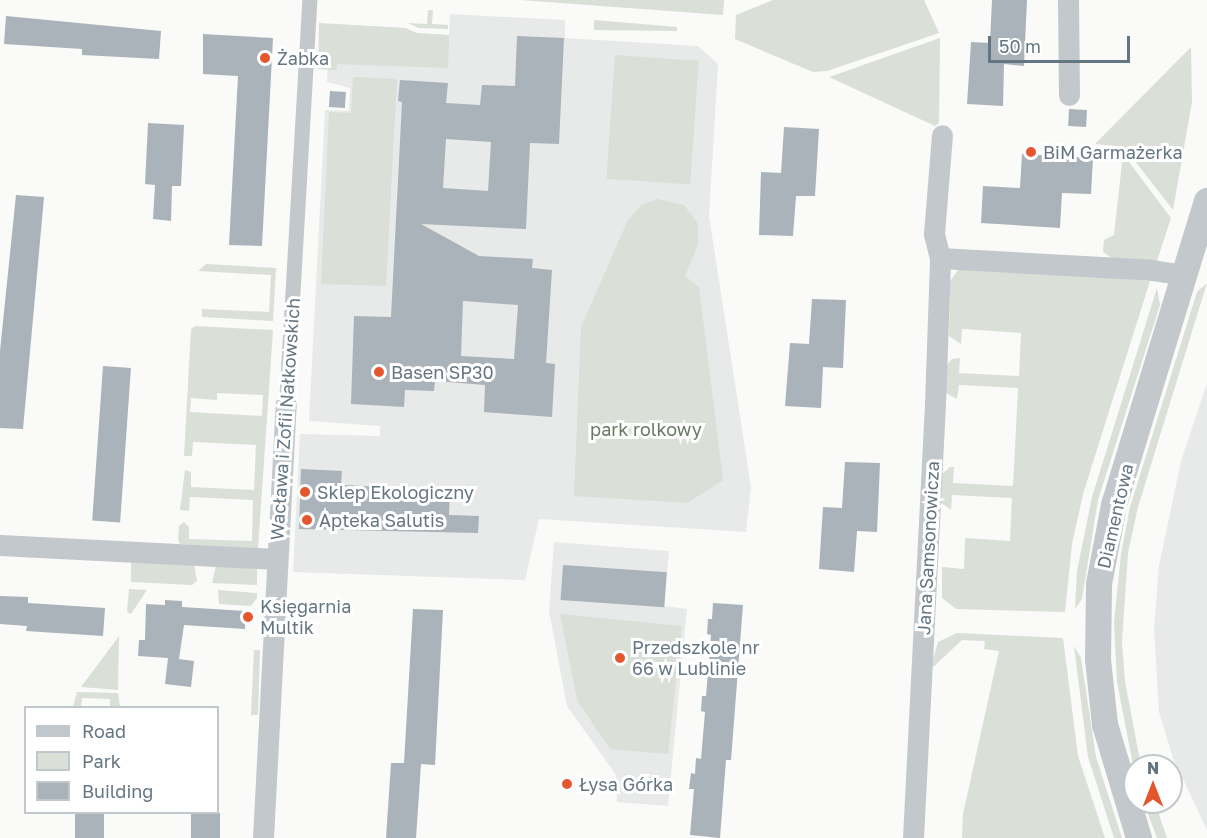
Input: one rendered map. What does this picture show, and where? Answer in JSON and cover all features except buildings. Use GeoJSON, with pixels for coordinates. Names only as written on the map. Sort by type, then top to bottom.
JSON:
{"type":"FeatureCollection","features":[{"type":"Feature","properties":{"kind":"street","name":"Wacława i Zofii Nałkowskich"},"geometry":{"type":"LineString","coordinates":[[263,838],[276,559],[309,0]]}},
{"type":"Feature","properties":{"kind":"street"},"geometry":{"type":"LineString","coordinates":[[1068,0],[1069,95]]}},
{"type":"Feature","properties":{"kind":"street","name":"Jana Samsonowicza"},"geometry":{"type":"LineString","coordinates":[[913,838],[940,258],[934,234],[942,135]]}},
{"type":"Feature","properties":{"kind":"street","name":"Diamentowa"},"geometry":{"type":"LineString","coordinates":[[1139,838],[1106,725],[1100,687],[1097,607],[1114,506],[1194,266],[1207,201]]}},
{"type":"Feature","properties":{"kind":"street"},"geometry":{"type":"LineString","coordinates":[[940,258],[1152,270],[1194,266]]}},
{"type":"Feature","properties":{"kind":"street"},"geometry":{"type":"LineString","coordinates":[[0,545],[276,559]]}},
{"type":"Feature","properties":{"kind":"shaded area"},"geometry":{"type":"Polygon","coordinates":[[[450,14],[565,20],[565,38],[698,46],[718,64],[709,216],[751,487],[746,532],[539,519],[525,580],[293,572],[300,434],[380,436],[380,426],[309,421],[325,110],[349,111],[350,88],[327,82],[330,24],[405,28],[417,33],[449,35],[450,14]]]}},
{"type":"Feature","properties":{"kind":"shaded area"},"geometry":{"type":"Polygon","coordinates":[[[1207,383],[1207,830],[1183,779],[1183,754],[1172,754],[1159,712],[1154,628],[1159,566],[1181,461],[1207,383]]]}},
{"type":"Feature","properties":{"kind":"shaded area","name":"Przedszkole nr 66 w Lublinie"},"geometry":{"type":"Polygon","coordinates":[[[554,542],[669,551],[664,606],[687,609],[668,806],[617,802],[616,775],[567,706],[549,611],[554,542]]]}},
{"type":"Feature","properties":{"kind":"green space"},"geometry":{"type":"Polygon","coordinates":[[[520,0],[724,0],[723,15],[520,0]]]}},
{"type":"Feature","properties":{"kind":"green space"},"geometry":{"type":"Polygon","coordinates":[[[773,0],[924,0],[939,33],[827,71],[813,72],[735,39],[736,15],[773,0]]]}},
{"type":"Feature","properties":{"kind":"green space"},"geometry":{"type":"Polygon","coordinates":[[[428,10],[433,10],[432,24],[448,25],[448,29],[419,28],[408,23],[427,24],[428,10]]]}},
{"type":"Feature","properties":{"kind":"green space"},"geometry":{"type":"Polygon","coordinates":[[[594,20],[677,27],[677,31],[594,30],[594,20]]]}},
{"type":"Feature","properties":{"kind":"green space"},"geometry":{"type":"Polygon","coordinates":[[[319,23],[405,28],[417,33],[449,35],[448,68],[337,64],[336,70],[318,69],[319,23]]]}},
{"type":"Feature","properties":{"kind":"green space"},"geometry":{"type":"Polygon","coordinates":[[[940,38],[939,123],[935,126],[829,77],[940,38]]]}},
{"type":"Feature","properties":{"kind":"green space"},"geometry":{"type":"Polygon","coordinates":[[[1191,47],[1192,102],[1173,210],[1124,147],[1095,144],[1191,47]]]}},
{"type":"Feature","properties":{"kind":"green space"},"geometry":{"type":"Polygon","coordinates":[[[615,55],[699,61],[690,185],[606,179],[615,55]]]}},
{"type":"Feature","properties":{"kind":"green space"},"geometry":{"type":"Polygon","coordinates":[[[353,77],[397,79],[386,286],[321,284],[329,112],[351,113],[353,77]]]}},
{"type":"Feature","properties":{"kind":"green space"},"geometry":{"type":"Polygon","coordinates":[[[1123,154],[1171,218],[1157,261],[1112,258],[1103,252],[1104,240],[1114,235],[1123,154]]]}},
{"type":"Feature","properties":{"kind":"green space","name":"park rolkowy"},"geometry":{"type":"Polygon","coordinates":[[[657,199],[684,205],[698,224],[698,244],[685,276],[699,287],[723,480],[687,503],[574,496],[581,327],[628,220],[642,205],[657,199]]]}},
{"type":"Feature","properties":{"kind":"green space"},"geometry":{"type":"Polygon","coordinates":[[[206,264],[276,268],[273,321],[202,317],[202,309],[269,312],[271,275],[198,271],[206,264]]]}},
{"type":"Feature","properties":{"kind":"green space"},"geometry":{"type":"Polygon","coordinates":[[[969,265],[1150,281],[1083,494],[1072,544],[1065,612],[956,609],[942,598],[942,567],[964,569],[965,538],[1010,541],[1012,498],[952,495],[951,510],[940,502],[941,475],[950,467],[954,467],[953,483],[1013,486],[1018,388],[959,385],[957,399],[946,393],[946,366],[952,359],[960,358],[959,373],[1019,376],[1021,333],[962,329],[961,344],[949,336],[950,281],[958,270],[969,265]]]}},
{"type":"Feature","properties":{"kind":"green space"},"geometry":{"type":"Polygon","coordinates":[[[1207,283],[1138,507],[1128,553],[1122,642],[1125,681],[1139,754],[1131,754],[1117,682],[1114,622],[1121,554],[1130,507],[1197,292],[1207,283]]]}},
{"type":"Feature","properties":{"kind":"green space"},"geometry":{"type":"Polygon","coordinates":[[[1157,288],[1160,305],[1098,500],[1082,599],[1075,609],[1077,571],[1092,497],[1157,288]]]}},
{"type":"Feature","properties":{"kind":"green space"},"geometry":{"type":"Polygon","coordinates":[[[195,326],[273,330],[258,549],[180,544],[178,539],[179,526],[184,522],[189,527],[189,539],[252,541],[253,500],[190,497],[189,511],[180,510],[185,470],[191,472],[191,487],[254,490],[256,445],[193,442],[192,456],[184,456],[191,329],[195,326]],[[217,393],[217,400],[191,398],[190,412],[262,416],[263,395],[217,393]]]}},
{"type":"Feature","properties":{"kind":"green space"},"geometry":{"type":"Polygon","coordinates":[[[131,562],[194,564],[197,581],[192,585],[131,582],[131,562]]]}},
{"type":"Feature","properties":{"kind":"green space"},"geometry":{"type":"Polygon","coordinates":[[[216,565],[257,569],[257,585],[212,583],[216,565]]]}},
{"type":"Feature","properties":{"kind":"green space"},"geometry":{"type":"Polygon","coordinates":[[[129,589],[147,590],[131,614],[127,612],[129,589]]]}},
{"type":"Feature","properties":{"kind":"green space"},"geometry":{"type":"Polygon","coordinates":[[[218,590],[257,593],[257,598],[251,606],[219,604],[218,590]]]}},
{"type":"Feature","properties":{"kind":"green space"},"geometry":{"type":"Polygon","coordinates":[[[560,614],[682,626],[668,754],[610,749],[577,700],[560,614]]]}},
{"type":"Feature","properties":{"kind":"green space"},"geometry":{"type":"Polygon","coordinates":[[[957,633],[1063,638],[1078,756],[1105,838],[962,838],[963,814],[999,651],[984,649],[985,641],[962,640],[930,670],[938,642],[957,633]]]}},
{"type":"Feature","properties":{"kind":"green space"},"geometry":{"type":"Polygon","coordinates":[[[119,636],[118,690],[81,687],[119,636]]]}},
{"type":"Feature","properties":{"kind":"green space"},"geometry":{"type":"Polygon","coordinates":[[[1074,646],[1081,658],[1096,757],[1122,838],[1114,838],[1088,757],[1074,646]]]}},
{"type":"Feature","properties":{"kind":"green space"},"geometry":{"type":"Polygon","coordinates":[[[254,650],[260,650],[258,715],[251,715],[254,650]]]}},
{"type":"Feature","properties":{"kind":"green space"},"geometry":{"type":"Polygon","coordinates":[[[77,692],[118,693],[120,706],[110,706],[110,699],[82,698],[81,706],[73,706],[77,692]]]}},
{"type":"Feature","properties":{"kind":"green space"},"geometry":{"type":"Polygon","coordinates":[[[1148,814],[1159,814],[1167,838],[1157,838],[1148,814]]]}},
{"type":"Feature","properties":{"kind":"place","name":"Żabka"},"geometry":{"type":"Point","coordinates":[265,58]}},
{"type":"Feature","properties":{"kind":"place","name":"BiM Garmażerka"},"geometry":{"type":"Point","coordinates":[1031,152]}},
{"type":"Feature","properties":{"kind":"place","name":"Basen SP30"},"geometry":{"type":"Point","coordinates":[379,372]}},
{"type":"Feature","properties":{"kind":"place","name":"Sklep Ekologiczny"},"geometry":{"type":"Point","coordinates":[305,492]}},
{"type":"Feature","properties":{"kind":"place","name":"Apteka Salutis"},"geometry":{"type":"Point","coordinates":[307,520]}},
{"type":"Feature","properties":{"kind":"place","name":"Księgarnia Multik"},"geometry":{"type":"Point","coordinates":[248,617]}},
{"type":"Feature","properties":{"kind":"place","name":"Przedszkole nr 66 w Lublinie"},"geometry":{"type":"Point","coordinates":[620,658]}},
{"type":"Feature","properties":{"kind":"place","name":"Łysa Górka"},"geometry":{"type":"Point","coordinates":[567,784]}}]}
